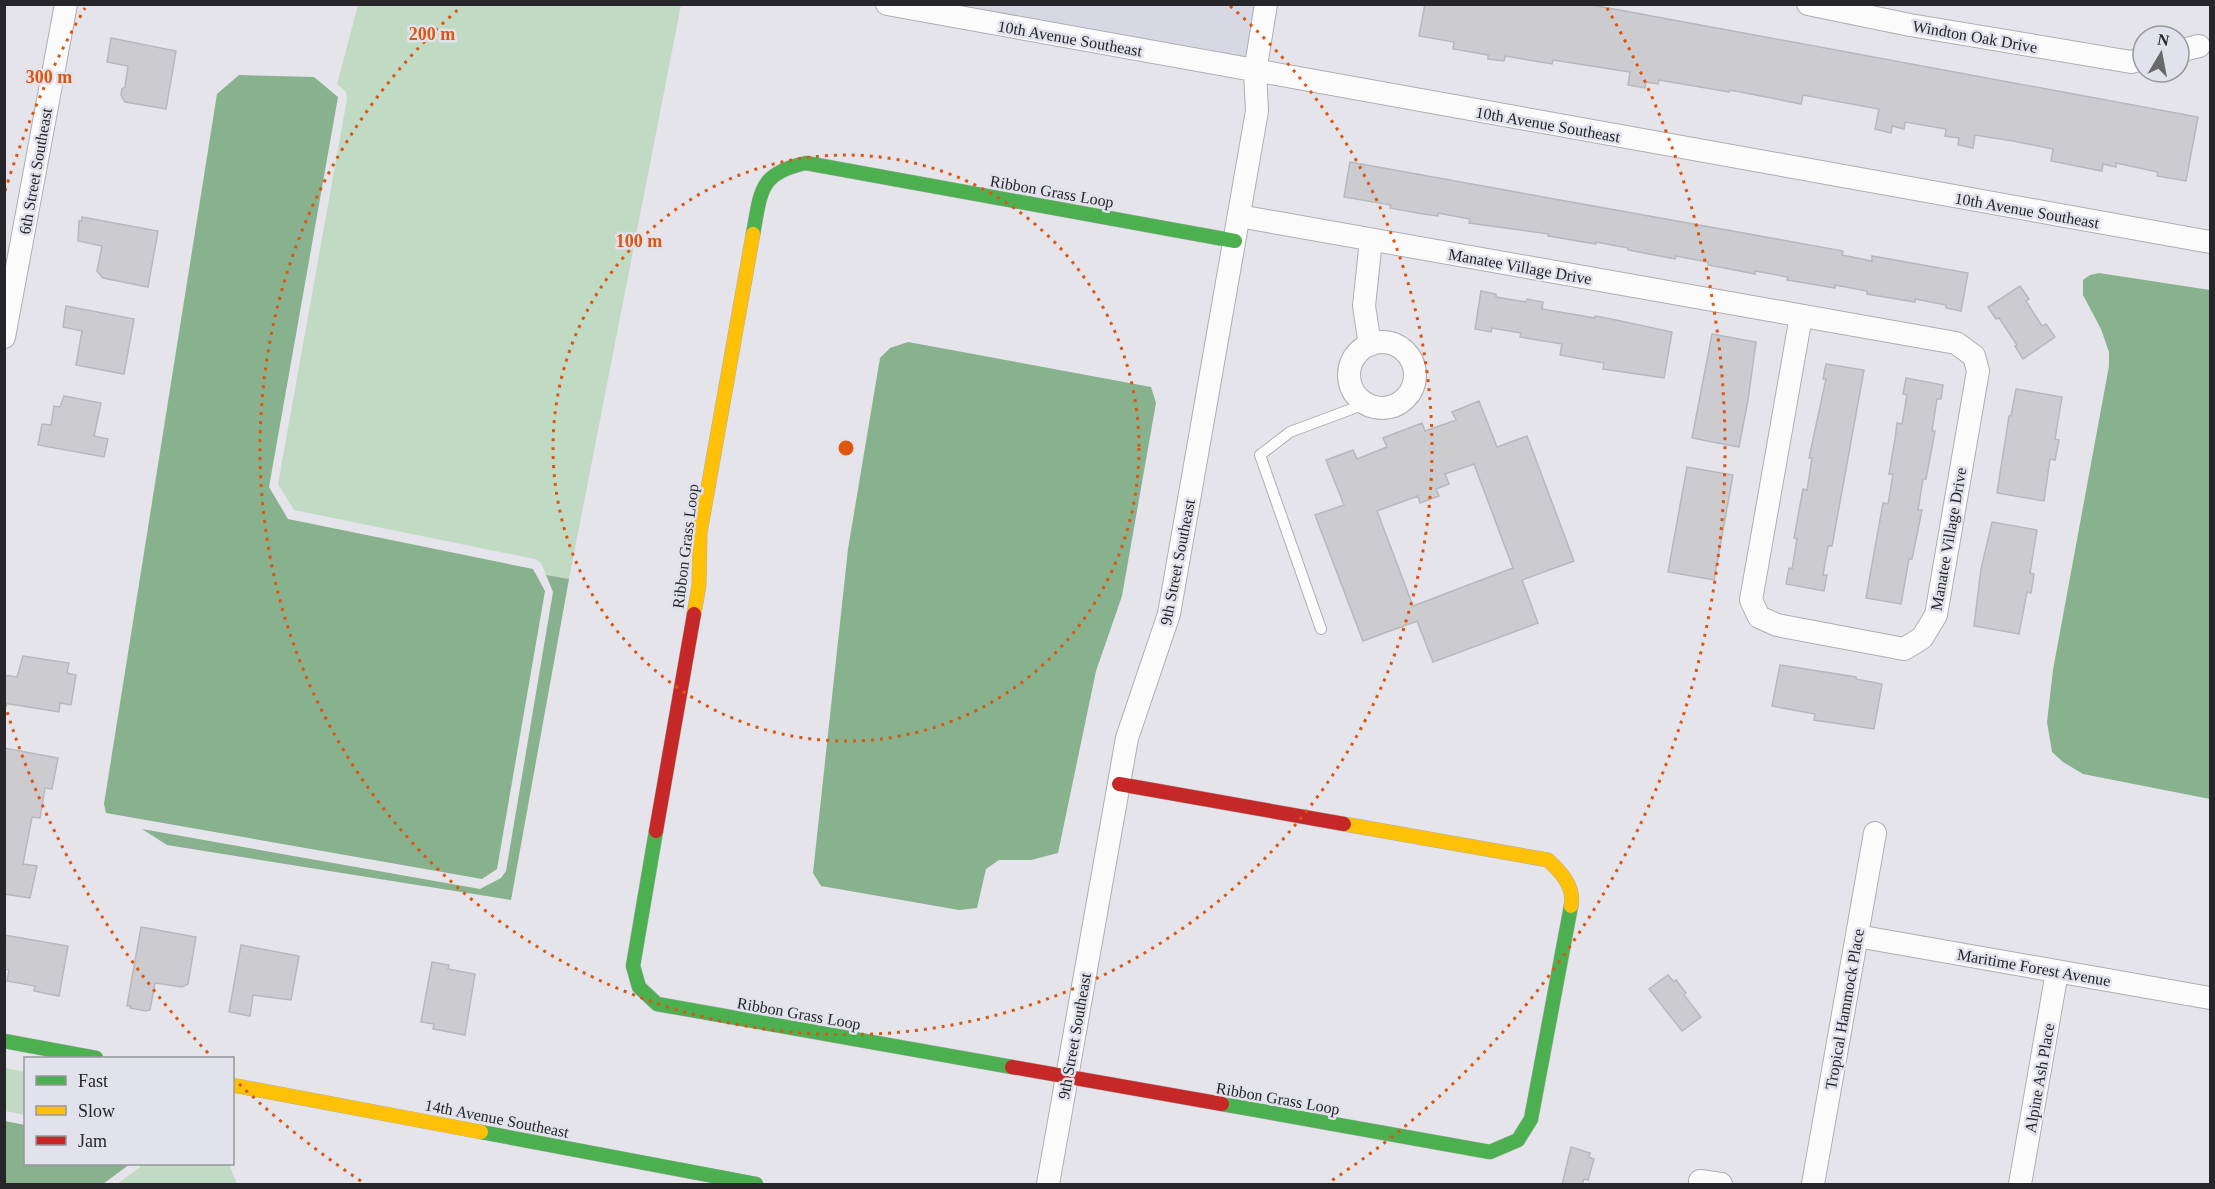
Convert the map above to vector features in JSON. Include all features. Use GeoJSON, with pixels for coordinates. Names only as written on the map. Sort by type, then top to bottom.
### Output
{"type":"FeatureCollection","features":[{"type":"Feature","properties":{"kind":"street","name":"6th Street Southeast"},"geometry":{"type":"LineString","coordinates":[[4,337],[8,296],[66,4]]}},
{"type":"Feature","properties":{"kind":"street","name":"10th Avenue Southeast"},"geometry":{"type":"LineString","coordinates":[[887,4],[918,7],[1255,72],[2211,242]]}},
{"type":"Feature","properties":{"kind":"street","name":"9th Street Southeast"},"geometry":{"type":"LineString","coordinates":[[1048,1185],[1126,738],[1169,614],[1257,111],[1255,72],[1266,4]]}},
{"type":"Feature","properties":{"kind":"street","name":"Windton Oak Drive"},"geometry":{"type":"LineString","coordinates":[[1808,4],[1912,15],[2131,62]]}},
{"type":"Feature","properties":{"kind":"street","name":"Ribbon Grass Loop"},"geometry":{"type":"LineString","coordinates":[[1119,784],[1548,860],[1565,876],[1572,900],[1531,1119],[1518,1140],[1490,1152],[657,1004],[639,987],[633,966],[699,585],[700,533],[758,206],[765,182],[782,168],[806,163],[1235,241]]}},
{"type":"Feature","properties":{"kind":"street","name":"Manatee Village Drive"},"geometry":{"type":"LineString","coordinates":[[1239,216],[1956,343],[1974,356],[1978,371],[1936,615],[1922,638],[1904,649],[1777,625],[1759,616],[1751,600],[1801,316]]}},
{"type":"Feature","properties":{"kind":"street"},"geometry":{"type":"LineString","coordinates":[[1370,345],[1364,306],[1371,240]]}},
{"type":"Feature","properties":{"kind":"street"},"geometry":{"type":"LineString","coordinates":[[1381,342],[1392,344],[1409,357],[1414,367],[1415,378],[1412,389],[1397,405],[1376,408],[1365,404],[1357,397],[1349,378],[1354,358],[1370,345],[1381,342]]}},
{"type":"Feature","properties":{"kind":"street","name":"Tropical Hammock Place"},"geometry":{"type":"LineString","coordinates":[[1813,1185],[1875,832]]}},
{"type":"Feature","properties":{"kind":"street","name":"Maritime Forest Avenue"},"geometry":{"type":"LineString","coordinates":[[1857,936],[2211,998]]}},
{"type":"Feature","properties":{"kind":"street","name":"Alpine Ash Place"},"geometry":{"type":"LineString","coordinates":[[2020,1185],[2057,972]]}},
{"type":"Feature","properties":{"kind":"street"},"geometry":{"type":"LineString","coordinates":[[4,1041],[86,1057]]}},
{"type":"Feature","properties":{"kind":"street","name":"14th Avenue Southeast"},"geometry":{"type":"LineString","coordinates":[[234,1085],[756,1185]]}},
{"type":"Feature","properties":{"kind":"lane"},"geometry":{"type":"LineString","coordinates":[[1321,629],[1260,455],[1290,432],[1365,404]]}},
{"type":"Feature","properties":{"kind":"shaded area"},"geometry":{"type":"Polygon","coordinates":[[[957,4],[1256,5],[1247,59],[957,4]]]}},
{"type":"Feature","properties":{"kind":"shaded area"},"geometry":{"type":"Polygon","coordinates":[[[358,5],[681,5],[569,579],[546,575],[541,563],[535,559],[294,510],[278,484],[347,99],[346,92],[337,84],[358,5]]]}},
{"type":"Feature","properties":{"kind":"shaded area"},"geometry":{"type":"Polygon","coordinates":[[[239,75],[314,77],[338,97],[269,487],[288,519],[533,569],[545,591],[497,869],[482,879],[106,813],[104,804],[217,94],[239,75]]]}},
{"type":"Feature","properties":{"kind":"shaded area"},"geometry":{"type":"Polygon","coordinates":[[[2099,273],[2210,290],[2210,799],[2083,774],[2052,752],[2047,722],[2053,670],[2109,366],[2109,352],[2101,329],[2083,295],[2083,280],[2099,273]]]}},
{"type":"Feature","properties":{"kind":"shaded area"},"geometry":{"type":"Polygon","coordinates":[[[908,342],[1151,387],[1156,403],[1122,596],[1096,671],[1058,853],[1031,860],[999,860],[986,869],[977,908],[959,910],[821,886],[813,873],[848,549],[880,358],[890,348],[908,342]]]}},
{"type":"Feature","properties":{"kind":"shaded area"},"geometry":{"type":"Polygon","coordinates":[[[546,575],[569,579],[511,900],[167,845],[142,829],[480,889],[501,878],[506,871],[553,592],[546,575]]]}},
{"type":"Feature","properties":{"kind":"shaded area"},"geometry":{"type":"Polygon","coordinates":[[[5,1068],[24,1072],[24,1115],[5,1111],[5,1068]]]}},
{"type":"Feature","properties":{"kind":"shaded area"},"geometry":{"type":"Polygon","coordinates":[[[5,1121],[24,1125],[24,1165],[129,1165],[103,1184],[5,1184],[5,1121]]]}},
{"type":"Feature","properties":{"kind":"shaded area"},"geometry":{"type":"Polygon","coordinates":[[[140,1165],[229,1165],[237,1184],[117,1184],[140,1165]]]}},
{"type":"Feature","properties":{"kind":"building"},"geometry":{"type":"Polygon","coordinates":[[[1425,4],[1587,4],[2198,117],[2186,181],[2157,176],[2158,172],[2116,163],[2116,167],[2103,164],[2102,171],[2051,161],[2053,149],[1975,135],[1973,148],[1958,145],[1959,138],[1945,136],[1946,129],[1905,122],[1904,129],[1892,126],[1891,133],[1875,129],[1879,109],[1803,95],[1801,104],[1730,90],[1729,92],[1659,80],[1658,84],[1646,82],[1645,88],[1628,85],[1630,72],[1553,60],[1552,64],[1505,56],[1504,61],[1488,59],[1488,55],[1453,49],[1454,42],[1419,36],[1425,4]]]}},
{"type":"Feature","properties":{"kind":"building"},"geometry":{"type":"Polygon","coordinates":[[[111,38],[176,51],[166,109],[125,102],[121,95],[125,87],[128,66],[107,62],[111,38]]]}},
{"type":"Feature","properties":{"kind":"building"},"geometry":{"type":"Polygon","coordinates":[[[1350,162],[1843,251],[1842,255],[1872,261],[1872,256],[1968,273],[1961,311],[1946,308],[1946,305],[1915,299],[1915,302],[1867,294],[1867,291],[1835,285],[1835,288],[1787,280],[1788,277],[1755,271],[1755,274],[1676,256],[1675,259],[1596,242],[1596,244],[1548,236],[1549,234],[1469,223],[1470,219],[1438,213],[1438,216],[1423,214],[1390,208],[1391,205],[1344,197],[1350,162]]]}},
{"type":"Feature","properties":{"kind":"building"},"geometry":{"type":"Polygon","coordinates":[[[82,217],[158,231],[148,287],[103,278],[97,271],[102,246],[78,241],[79,221],[82,221],[82,217]]]}},
{"type":"Feature","properties":{"kind":"building"},"geometry":{"type":"Polygon","coordinates":[[[2020,286],[2029,299],[2026,301],[2042,326],[2046,324],[2055,337],[2023,359],[2015,346],[2017,345],[1999,318],[1996,319],[1988,307],[2020,286]]]}},
{"type":"Feature","properties":{"kind":"building"},"geometry":{"type":"Polygon","coordinates":[[[1481,291],[1496,294],[1496,297],[1543,302],[1542,309],[1595,318],[1595,316],[1672,332],[1664,378],[1603,369],[1604,363],[1560,355],[1562,344],[1520,337],[1521,333],[1492,328],[1491,332],[1475,329],[1481,291]]]}},
{"type":"Feature","properties":{"kind":"building"},"geometry":{"type":"Polygon","coordinates":[[[66,306],[134,319],[124,374],[76,365],[82,331],[63,327],[66,306]]]}},
{"type":"Feature","properties":{"kind":"building"},"geometry":{"type":"Polygon","coordinates":[[[1712,334],[1756,342],[1739,447],[1692,438],[1712,334]]]}},
{"type":"Feature","properties":{"kind":"building"},"geometry":{"type":"Polygon","coordinates":[[[1826,364],[1864,370],[1832,546],[1828,546],[1823,575],[1827,575],[1824,591],[1786,584],[1789,568],[1792,569],[1797,539],[1794,538],[1803,489],[1807,490],[1812,458],[1809,458],[1826,379],[1823,379],[1826,364]]]}},
{"type":"Feature","properties":{"kind":"building"},"geometry":{"type":"Polygon","coordinates":[[[1906,378],[1943,385],[1941,399],[1937,399],[1932,431],[1935,431],[1918,510],[1922,510],[1912,559],[1909,559],[1901,604],[1866,598],[1883,503],[1888,504],[1893,474],[1889,474],[1897,423],[1902,424],[1907,395],[1903,394],[1906,378]]]}},
{"type":"Feature","properties":{"kind":"building"},"geometry":{"type":"Polygon","coordinates":[[[2016,389],[2062,397],[2055,439],[2059,440],[2055,460],[2050,459],[2044,501],[1997,493],[2009,416],[2011,416],[2016,389]]]}},
{"type":"Feature","properties":{"kind":"building"},"geometry":{"type":"Polygon","coordinates":[[[64,396],[101,403],[94,436],[108,439],[104,457],[38,445],[42,424],[51,425],[54,406],[60,407],[64,396]]]}},
{"type":"Feature","properties":{"kind":"building"},"geometry":{"type":"Polygon","coordinates":[[[1479,401],[1497,447],[1527,436],[1574,561],[1522,580],[1538,623],[1433,662],[1417,621],[1363,641],[1315,515],[1344,505],[1326,460],[1353,450],[1357,459],[1387,447],[1383,438],[1422,423],[1425,431],[1456,420],[1452,412],[1479,401]],[[1474,464],[1445,474],[1449,484],[1436,489],[1439,496],[1420,503],[1418,496],[1377,511],[1413,606],[1513,568],[1474,464]]]}},
{"type":"Feature","properties":{"kind":"building"},"geometry":{"type":"Polygon","coordinates":[[[1687,467],[1733,475],[1714,580],[1668,572],[1687,467]]]}},
{"type":"Feature","properties":{"kind":"building"},"geometry":{"type":"Polygon","coordinates":[[[1992,522],[2037,530],[2030,573],[2034,574],[2031,593],[2027,592],[2019,634],[1974,626],[1981,569],[1992,522]]]}},
{"type":"Feature","properties":{"kind":"building"},"geometry":{"type":"Polygon","coordinates":[[[23,656],[69,663],[67,673],[76,675],[71,705],[60,703],[59,712],[4,703],[4,675],[17,677],[23,656]]]}},
{"type":"Feature","properties":{"kind":"building"},"geometry":{"type":"Polygon","coordinates":[[[1780,665],[1856,677],[1856,679],[1882,684],[1874,729],[1814,720],[1815,714],[1772,706],[1780,665]]]}},
{"type":"Feature","properties":{"kind":"building"},"geometry":{"type":"Polygon","coordinates":[[[4,748],[58,758],[52,789],[45,788],[40,818],[32,817],[23,864],[37,866],[30,898],[4,894],[4,748]]]}},
{"type":"Feature","properties":{"kind":"building"},"geometry":{"type":"Polygon","coordinates":[[[141,927],[196,937],[188,984],[182,987],[155,983],[150,1010],[146,1011],[127,1006],[141,927]]]}},
{"type":"Feature","properties":{"kind":"building"},"geometry":{"type":"Polygon","coordinates":[[[4,935],[68,946],[59,996],[34,991],[35,986],[7,981],[9,970],[4,969],[4,935]]]}},
{"type":"Feature","properties":{"kind":"building"},"geometry":{"type":"Polygon","coordinates":[[[241,945],[299,956],[291,1000],[253,995],[250,1016],[229,1012],[241,945]]]}},
{"type":"Feature","properties":{"kind":"building"},"geometry":{"type":"Polygon","coordinates":[[[432,962],[449,965],[448,969],[475,974],[465,1035],[433,1029],[434,1024],[421,1022],[432,962]]]}},
{"type":"Feature","properties":{"kind":"building"},"geometry":{"type":"Polygon","coordinates":[[[1668,975],[1674,982],[1676,980],[1701,1017],[1682,1031],[1649,989],[1668,975]]]}},
{"type":"Feature","properties":{"kind":"building"},"geometry":{"type":"Polygon","coordinates":[[[1571,1147],[1590,1153],[1589,1157],[1594,1159],[1588,1180],[1584,1179],[1582,1185],[1562,1185],[1571,1147]]]}},
{"type":"Feature","properties":{"kind":"traffic: fast"},"geometry":{"type":"LineString","coordinates":[[753,234],[758,206],[765,186],[779,172],[806,163],[1235,241]]}},
{"type":"Feature","properties":{"kind":"traffic: fast"},"geometry":{"type":"LineString","coordinates":[[656,831],[633,966],[639,987],[657,1004],[1012,1067]]}},
{"type":"Feature","properties":{"kind":"traffic: fast"},"geometry":{"type":"LineString","coordinates":[[1222,1104],[1490,1152],[1518,1140],[1531,1119],[1571,906]]}},
{"type":"Feature","properties":{"kind":"traffic: fast"},"geometry":{"type":"LineString","coordinates":[[4,1041],[91,1057]]}},
{"type":"Feature","properties":{"kind":"traffic: fast"},"geometry":{"type":"LineString","coordinates":[[481,1132],[756,1184]]}},
{"type":"Feature","properties":{"kind":"traffic: slow"},"geometry":{"type":"LineString","coordinates":[[694,614],[699,585],[700,533],[753,234]]}},
{"type":"Feature","properties":{"kind":"traffic: slow"},"geometry":{"type":"LineString","coordinates":[[1344,824],[1548,860],[1569,886],[1571,906]]}},
{"type":"Feature","properties":{"kind":"traffic: slow"},"geometry":{"type":"LineString","coordinates":[[234,1085],[481,1132]]}},
{"type":"Feature","properties":{"kind":"traffic: jam"},"geometry":{"type":"LineString","coordinates":[[656,831],[694,614]]}},
{"type":"Feature","properties":{"kind":"traffic: jam"},"geometry":{"type":"LineString","coordinates":[[1119,784],[1344,824]]}},
{"type":"Feature","properties":{"kind":"traffic: jam"},"geometry":{"type":"LineString","coordinates":[[1012,1067],[1222,1104]]}}]}
